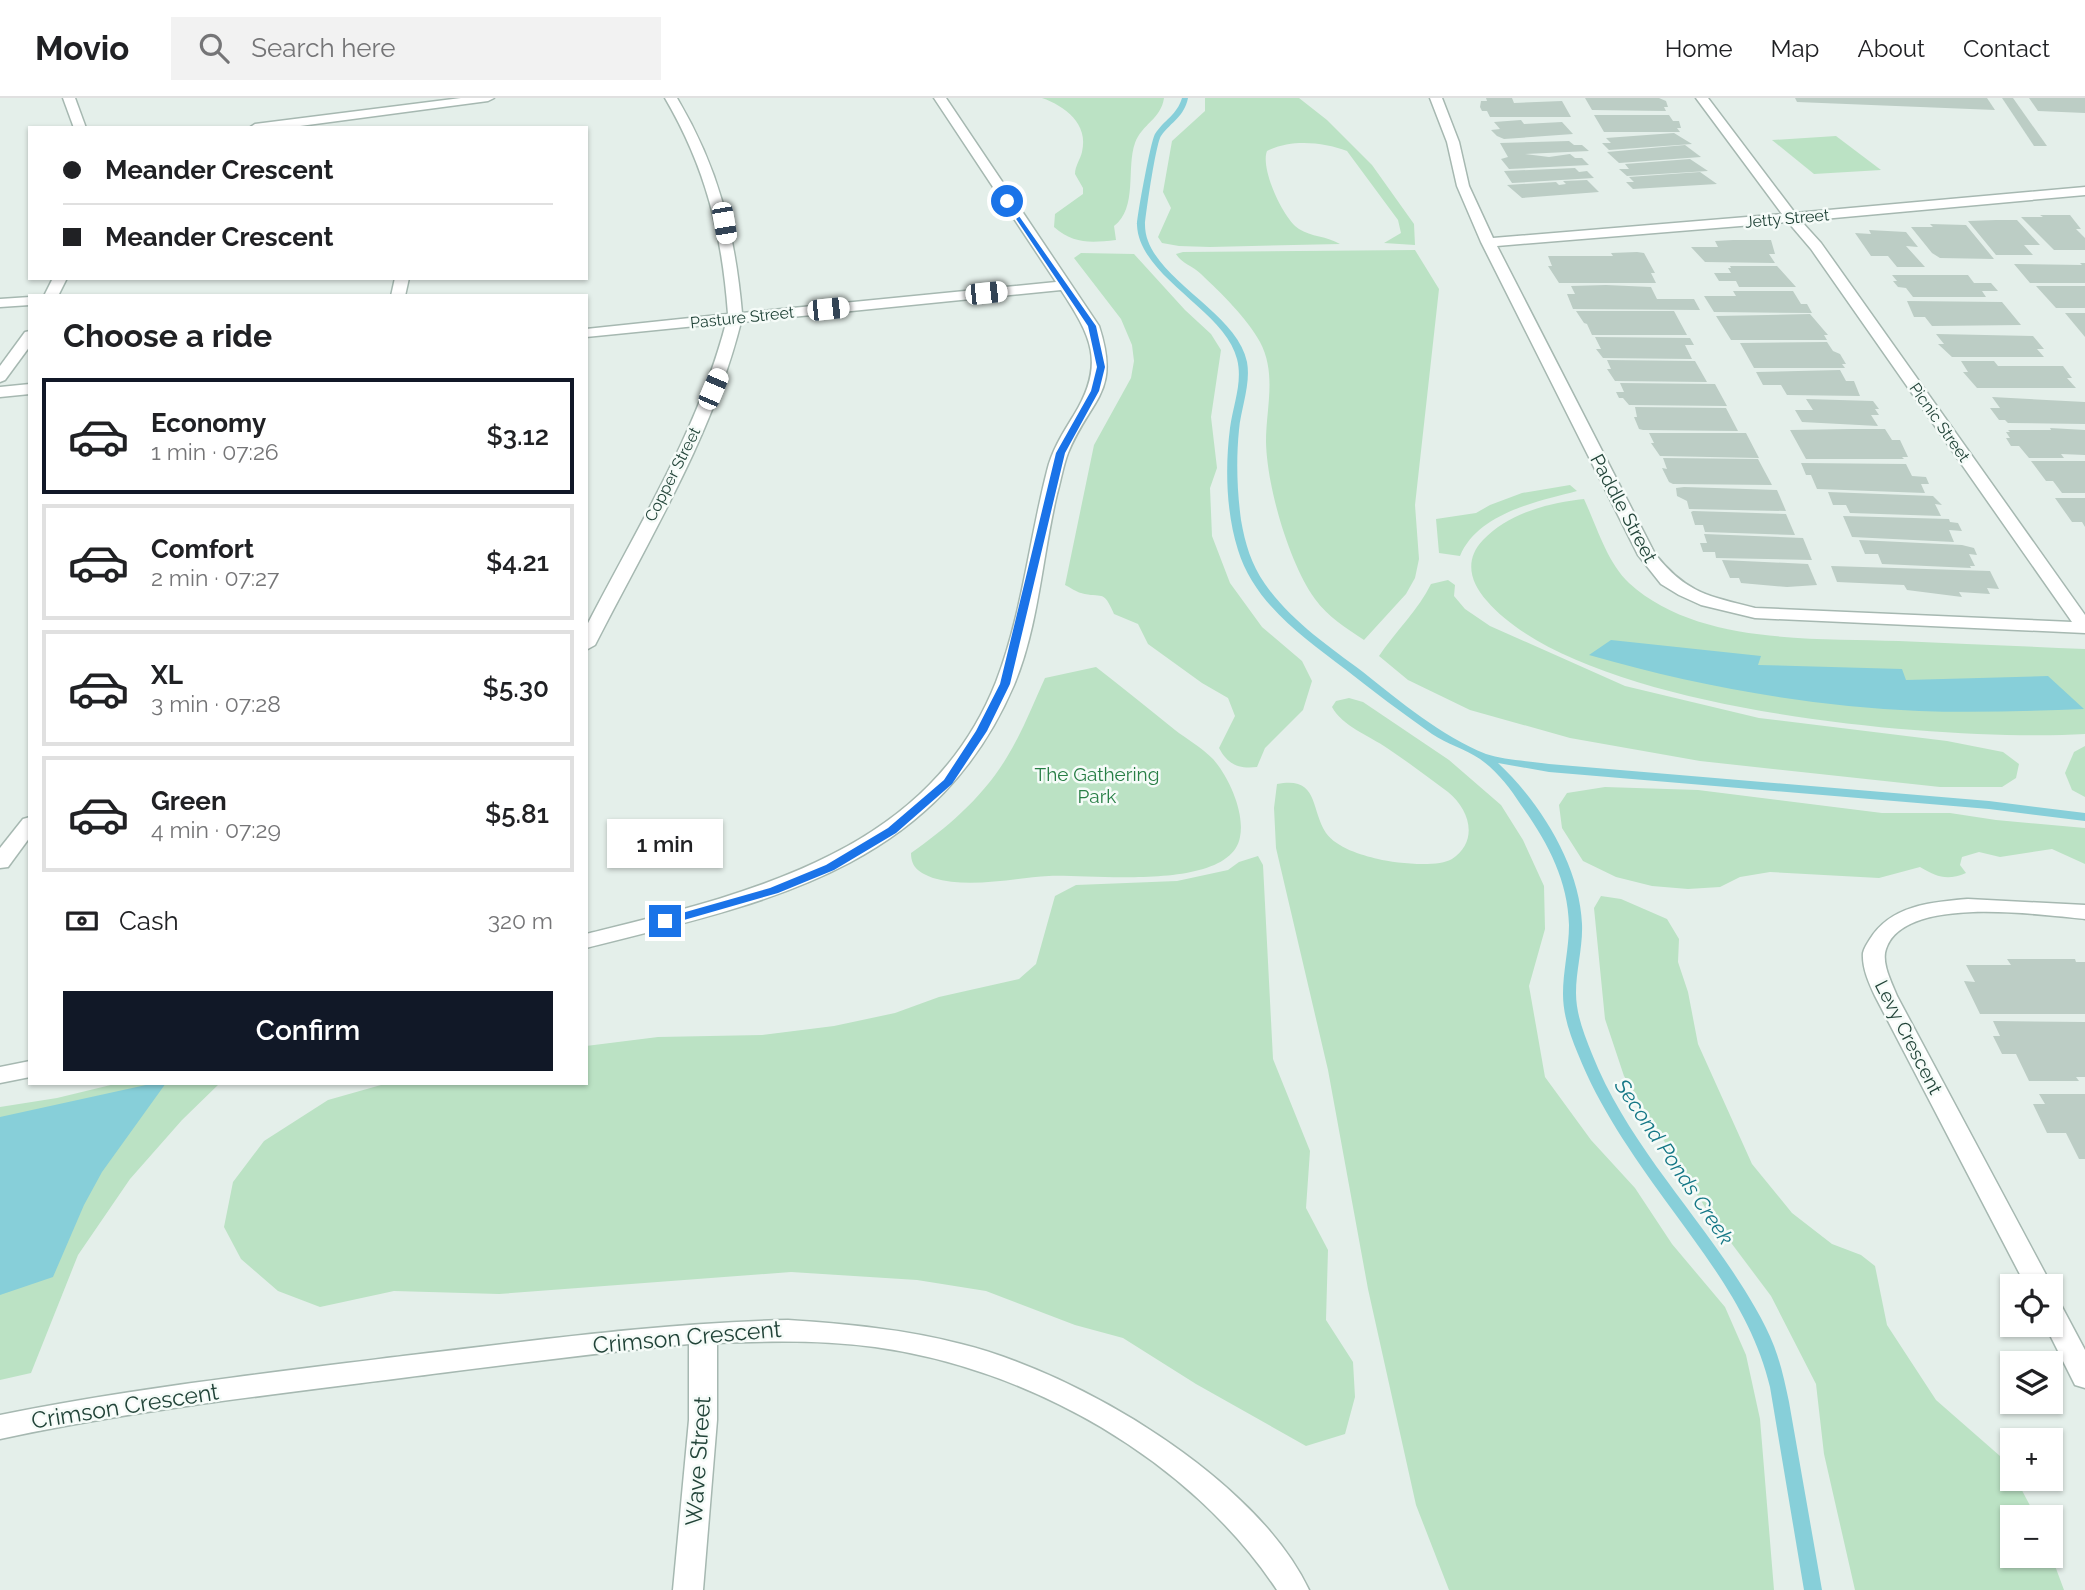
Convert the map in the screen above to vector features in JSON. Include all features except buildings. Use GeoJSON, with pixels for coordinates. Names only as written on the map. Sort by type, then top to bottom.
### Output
{"type":"FeatureCollection","features":[{"type":"Feature","properties":{"kind":"street"},"geometry":{"type":"LineString","coordinates":[[69,98],[79,126]]}},
{"type":"Feature","properties":{"kind":"street"},"geometry":{"type":"LineString","coordinates":[[379,98],[392,126]]}},
{"type":"Feature","properties":{"kind":"street"},"geometry":{"type":"LineString","coordinates":[[271,126],[488,98]]}},
{"type":"Feature","properties":{"kind":"street","name":"Copper Street"},"geometry":{"type":"LineString","coordinates":[[588,641],[695,431],[722,368],[735,318],[731,263],[714,188],[694,137],[671,98]]}},
{"type":"Feature","properties":{"kind":"street"},"geometry":{"type":"LineString","coordinates":[[588,940],[774,891],[830,867],[892,830],[948,782],[982,731],[1005,684],[1060,453],[1095,391],[1101,367],[1092,326],[940,98]]}},
{"type":"Feature","properties":{"kind":"street","name":"Paddle Street"},"geometry":{"type":"LineString","coordinates":[[1436,98],[1453,142],[1463,186],[1488,242],[1647,555],[1654,567],[1676,586],[1707,601],[1731,608],[1783,617],[2085,628]]}},
{"type":"Feature","properties":{"kind":"street","name":"Picnic Street"},"geometry":{"type":"LineString","coordinates":[[1702,98],[1771,194],[1816,246],[2085,628]]}},
{"type":"Feature","properties":{"kind":"street","name":"Jetty Street"},"geometry":{"type":"LineString","coordinates":[[1488,242],[1529,242],[2083,192]]}},
{"type":"Feature","properties":{"kind":"street","name":"Pasture Street"},"geometry":{"type":"LineString","coordinates":[[588,333],[1065,285]]}},
{"type":"Feature","properties":{"kind":"street"},"geometry":{"type":"LineString","coordinates":[[0,303],[28,301]]}},
{"type":"Feature","properties":{"kind":"street"},"geometry":{"type":"LineString","coordinates":[[0,377],[28,338]]}},
{"type":"Feature","properties":{"kind":"street"},"geometry":{"type":"LineString","coordinates":[[0,392],[28,389]]}},
{"type":"Feature","properties":{"kind":"street"},"geometry":{"type":"LineString","coordinates":[[0,862],[28,826]]}},
{"type":"Feature","properties":{"kind":"street","name":"Levy Crescent"},"geometry":{"type":"LineString","coordinates":[[2033,1274],[1886,996],[1877,973],[1875,950],[1884,934],[1898,922],[1936,907],[1987,906],[2085,912]]}},
{"type":"Feature","properties":{"kind":"street"},"geometry":{"type":"LineString","coordinates":[[0,1075],[28,1069]]}},
{"type":"Feature","properties":{"kind":"street","name":"Crimson Crescent"},"geometry":{"type":"LineString","coordinates":[[0,1427],[156,1398],[703,1332],[804,1329],[859,1333],[913,1341],[967,1354],[1022,1373],[1120,1424],[1207,1487],[1246,1527],[1294,1590]]}},
{"type":"Feature","properties":{"kind":"street","name":"Wave Street"},"geometry":{"type":"LineString","coordinates":[[688,1590],[703,1420],[703,1332]]}},
{"type":"Feature","properties":{"kind":"street"},"geometry":{"type":"LineString","coordinates":[[2063,1334],[2085,1377]]}},
{"type":"Feature","properties":{"kind":"green space"},"geometry":{"type":"Polygon","coordinates":[[[1042,98],[1164,98],[1159,111],[1135,143],[1129,198],[1126,209],[1114,226],[1116,240],[1083,241],[1068,237],[1054,227],[1055,214],[1083,194],[1083,188],[1075,174],[1083,142],[1078,125],[1067,111],[1042,98]]]}},
{"type":"Feature","properties":{"kind":"green space"},"geometry":{"type":"Polygon","coordinates":[[[1205,98],[1299,98],[1327,120],[1372,165],[1414,224],[1415,245],[1384,243],[1401,233],[1398,220],[1347,151],[1307,143],[1276,147],[1267,151],[1270,181],[1286,215],[1299,229],[1340,244],[1210,247],[1162,243],[1158,237],[1171,208],[1163,192],[1172,141],[1205,111],[1205,98]]]}},
{"type":"Feature","properties":{"kind":"green space"},"geometry":{"type":"Polygon","coordinates":[[[1836,136],[1881,170],[1814,174],[1772,140],[1836,136]]]}},
{"type":"Feature","properties":{"kind":"green space"},"geometry":{"type":"Polygon","coordinates":[[[1415,250],[1439,289],[1415,505],[1419,559],[1415,578],[1406,594],[1364,640],[1338,622],[1315,599],[1305,584],[1288,545],[1275,502],[1267,460],[1269,379],[1268,366],[1260,342],[1225,298],[1176,254],[1415,250]]]}},
{"type":"Feature","properties":{"kind":"green space"},"geometry":{"type":"Polygon","coordinates":[[[1081,253],[1134,254],[1211,334],[1221,350],[1211,417],[1217,468],[1210,488],[1212,536],[1230,583],[1262,627],[1302,661],[1312,681],[1303,710],[1265,748],[1257,767],[1235,765],[1219,748],[1235,716],[1228,698],[1202,683],[1148,644],[1138,624],[1114,614],[1104,598],[1079,592],[1065,585],[1094,445],[1131,378],[1134,361],[1132,345],[1121,319],[1074,258],[1081,253]]]}},
{"type":"Feature","properties":{"kind":"green space"},"geometry":{"type":"Polygon","coordinates":[[[1570,485],[1577,491],[1527,505],[1494,519],[1480,529],[1460,556],[1439,553],[1436,519],[1476,513],[1522,493],[1570,485]]]}},
{"type":"Feature","properties":{"kind":"green space"},"geometry":{"type":"Polygon","coordinates":[[[1584,499],[1621,575],[1657,603],[1688,618],[1722,628],[1794,638],[2085,649],[2085,734],[1945,732],[1859,725],[1769,712],[1681,694],[1601,670],[1534,639],[1481,594],[1473,579],[1473,555],[1493,531],[1517,516],[1557,503],[1584,499]]]}},
{"type":"Feature","properties":{"kind":"green space"},"geometry":{"type":"Polygon","coordinates":[[[1448,580],[1455,585],[1454,596],[1465,609],[1490,626],[1625,686],[1759,718],[1947,741],[2003,752],[2019,764],[2016,778],[2002,787],[1940,787],[1700,761],[1570,738],[1470,710],[1408,680],[1379,656],[1431,584],[1448,580]]]}},
{"type":"Feature","properties":{"kind":"green space","name":"The Gathering Park"},"geometry":{"type":"Polygon","coordinates":[[[1096,667],[1204,751],[1219,767],[1230,785],[1240,817],[1240,837],[1231,854],[1212,866],[1186,873],[1156,876],[1049,876],[962,883],[933,878],[917,869],[911,853],[951,822],[976,798],[998,771],[1012,748],[1045,678],[1096,667]]]}},
{"type":"Feature","properties":{"kind":"green space"},"geometry":{"type":"Polygon","coordinates":[[[1349,698],[1363,702],[1449,760],[1501,805],[1523,840],[1544,886],[1545,929],[1529,986],[1545,1077],[1591,1140],[1635,1188],[1672,1244],[1725,1307],[1746,1355],[1760,1419],[1774,1590],[1449,1590],[1416,1505],[1368,1289],[1328,1070],[1276,848],[1274,808],[1277,784],[1291,783],[1307,789],[1326,833],[1336,843],[1378,859],[1416,864],[1445,862],[1460,852],[1466,843],[1468,825],[1462,808],[1448,792],[1395,753],[1342,720],[1332,707],[1336,701],[1349,698]]]}},
{"type":"Feature","properties":{"kind":"green space"},"geometry":{"type":"Polygon","coordinates":[[[2085,746],[2085,797],[2072,790],[2065,773],[2074,752],[2085,746]]]}},
{"type":"Feature","properties":{"kind":"green space"},"geometry":{"type":"Polygon","coordinates":[[[1605,787],[1698,790],[1882,813],[1950,813],[2085,828],[2085,864],[2052,849],[2000,857],[1979,852],[1962,857],[1960,865],[1966,873],[1953,877],[1937,875],[1920,867],[1879,878],[1770,872],[1740,877],[1720,887],[1688,889],[1652,886],[1616,877],[1583,861],[1562,828],[1559,805],[1567,793],[1605,787]]]}},
{"type":"Feature","properties":{"kind":"green space"},"geometry":{"type":"Polygon","coordinates":[[[1258,856],[1263,865],[1273,1059],[1310,1151],[1306,1208],[1328,1250],[1326,1320],[1353,1362],[1355,1397],[1345,1434],[1306,1446],[1196,1384],[1123,1338],[1075,1325],[986,1291],[917,1280],[791,1272],[499,1294],[394,1291],[320,1307],[278,1291],[241,1259],[224,1227],[233,1182],[264,1141],[328,1100],[381,1085],[588,1085],[588,1046],[658,1037],[762,1035],[834,1026],[895,1013],[939,997],[1019,979],[1036,964],[1055,896],[1076,885],[1177,881],[1228,870],[1239,862],[1258,856]]]}},
{"type":"Feature","properties":{"kind":"green space"},"geometry":{"type":"Polygon","coordinates":[[[1601,896],[1621,899],[1667,919],[1679,939],[1678,962],[1688,992],[1698,1044],[1752,1164],[1792,1213],[1832,1244],[1861,1255],[1875,1266],[1887,1325],[1936,1400],[2000,1456],[2000,1491],[2022,1491],[2030,1505],[2000,1505],[2000,1568],[2056,1568],[2064,1590],[1855,1590],[1824,1454],[1816,1384],[1771,1296],[1708,1212],[1624,1076],[1605,1019],[1594,908],[1601,896]]]}},
{"type":"Feature","properties":{"kind":"green space"},"geometry":{"type":"Polygon","coordinates":[[[111,1085],[218,1085],[182,1120],[130,1179],[78,1255],[31,1373],[0,1380],[0,1107],[57,1098],[111,1085]]]}},
{"type":"Feature","properties":{"kind":"water"},"geometry":{"type":"Polygon","coordinates":[[[1611,640],[1761,656],[1758,665],[1902,669],[1906,680],[2048,676],[2084,709],[1919,711],[1836,705],[1752,693],[1589,655],[1611,640]]]}},
{"type":"Feature","properties":{"kind":"water"},"geometry":{"type":"Polygon","coordinates":[[[146,1085],[165,1085],[102,1172],[84,1205],[53,1277],[0,1295],[0,1117],[146,1085]]]}},
{"type":"Feature","properties":{"kind":"waterway","name":"Second Ponds Creek"},"geometry":{"type":"LineString","coordinates":[[1185,98],[1182,110],[1156,137],[1141,226],[1146,244],[1156,261],[1229,335],[1242,360],[1243,380],[1233,446],[1233,481],[1239,536],[1249,566],[1269,597],[1307,634],[1423,722],[1448,739],[1480,755],[1500,771],[1516,788],[1549,837],[1562,864],[1574,909],[1571,1010],[1586,1057],[1623,1128],[1717,1261],[1765,1344],[1775,1372],[1781,1402],[1813,1590]]}},
{"type":"Feature","properties":{"kind":"waterway"},"geometry":{"type":"LineString","coordinates":[[1485,757],[1549,768],[1989,805],[2085,817]]}},
{"type":"Feature","properties":{"kind":"route"},"geometry":{"type":"LineString","coordinates":[[665,921],[774,891],[830,867],[892,830],[948,782],[982,731],[1005,684],[1060,453],[1095,391],[1101,367],[1092,326],[1007,201]]}}]}
